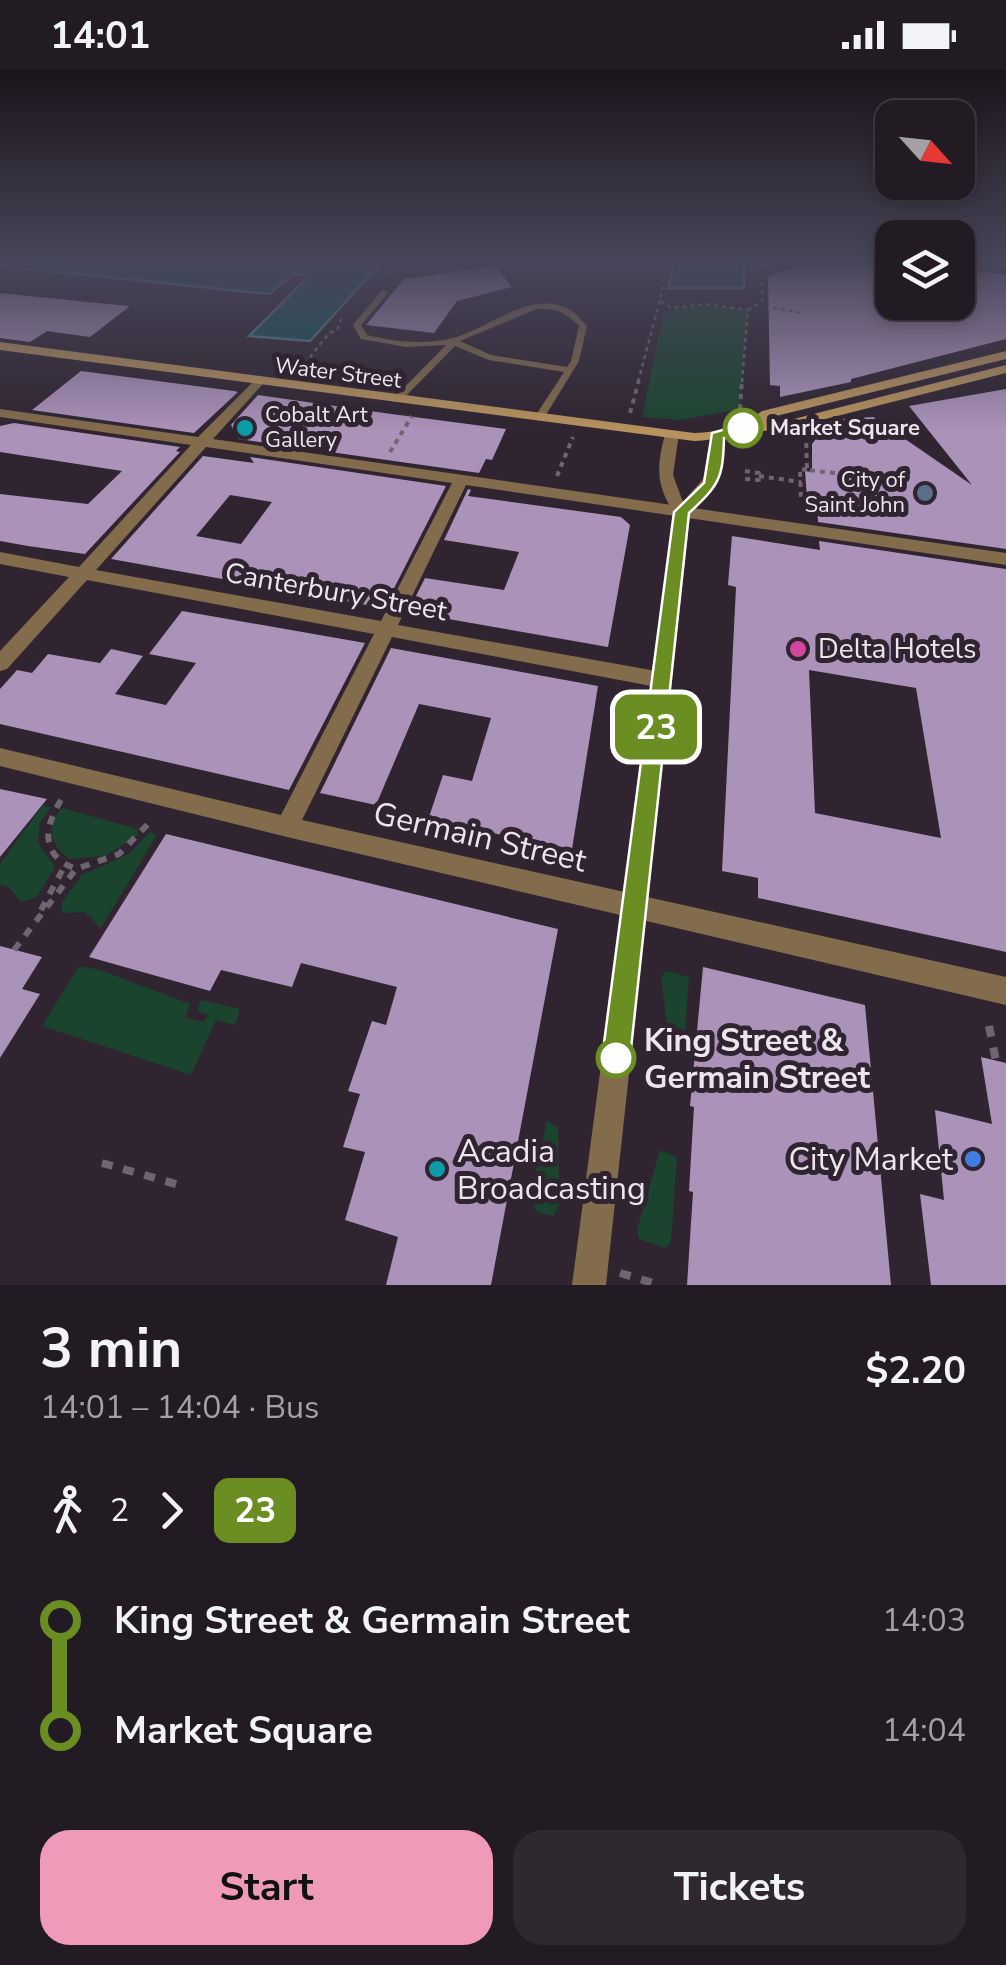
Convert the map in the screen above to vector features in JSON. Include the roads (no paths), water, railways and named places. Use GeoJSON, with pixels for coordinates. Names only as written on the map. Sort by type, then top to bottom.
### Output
{"type":"FeatureCollection","features":[{"type":"Feature","properties":{"kind":"main road","name":"Water Street"},"geometry":{"type":"LineString","coordinates":[[0,346],[672,434]]}},
{"type":"Feature","properties":{"kind":"main road"},"geometry":{"type":"LineString","coordinates":[[753,425],[766,414],[1006,354]]}},
{"type":"Feature","properties":{"kind":"main road"},"geometry":{"type":"LineString","coordinates":[[672,434],[717,436],[753,425],[778,427],[1006,368]]}},
{"type":"Feature","properties":{"kind":"street"},"geometry":{"type":"LineString","coordinates":[[0,664],[257,382]]}},
{"type":"Feature","properties":{"kind":"street"},"geometry":{"type":"LineString","coordinates":[[0,413],[1006,559]]}},
{"type":"Feature","properties":{"kind":"street"},"geometry":{"type":"LineString","coordinates":[[672,434],[664,470],[665,490],[682,512]]}},
{"type":"Feature","properties":{"kind":"street"},"geometry":{"type":"LineString","coordinates":[[589,1285],[682,512],[710,484],[716,470],[717,436]]}},
{"type":"Feature","properties":{"kind":"street"},"geometry":{"type":"LineString","coordinates":[[287,827],[461,480]]}},
{"type":"Feature","properties":{"kind":"street","name":"Canterbury Street"},"geometry":{"type":"LineString","coordinates":[[0,558],[662,680]]}},
{"type":"Feature","properties":{"kind":"street","name":"Germain Street"},"geometry":{"type":"LineString","coordinates":[[0,757],[287,827],[1006,991]]}},
{"type":"Feature","properties":{"kind":"lane"},"geometry":{"type":"LineString","coordinates":[[362,319],[357,325],[364,337],[422,344],[454,342],[506,319]]}},
{"type":"Feature","properties":{"kind":"lane"},"geometry":{"type":"LineString","coordinates":[[539,418],[570,370],[583,326],[578,319]]}},
{"type":"Feature","properties":{"kind":"lane"},"geometry":{"type":"LineString","coordinates":[[454,342],[489,357],[570,370]]}},
{"type":"Feature","properties":{"kind":"lane"},"geometry":{"type":"LineString","coordinates":[[396,400],[454,342]]}},
{"type":"Feature","properties":{"kind":"water"},"geometry":{"type":"Polygon","coordinates":[[[266,319],[330,319],[310,341],[249,336],[266,319]]]}},
{"type":"Feature","properties":{"kind":"place","name":"Cobalt Art Gallery"},"geometry":{"type":"Point","coordinates":[245,428]}},
{"type":"Feature","properties":{"kind":"place","name":"Market Square"},"geometry":{"type":"Point","coordinates":[743,428]}},
{"type":"Feature","properties":{"kind":"place","name":"City of Saint John"},"geometry":{"type":"Point","coordinates":[925,493]}},
{"type":"Feature","properties":{"kind":"place","name":"Delta Hotels"},"geometry":{"type":"Point","coordinates":[798,649]}},
{"type":"Feature","properties":{"kind":"place","name":"King Street & Germain Street"},"geometry":{"type":"Point","coordinates":[616,1058]}},
{"type":"Feature","properties":{"kind":"place","name":"City Market"},"geometry":{"type":"Point","coordinates":[973,1159]}},
{"type":"Feature","properties":{"kind":"place","name":"Acadia Broadcasting"},"geometry":{"type":"Point","coordinates":[437,1169]}}]}
